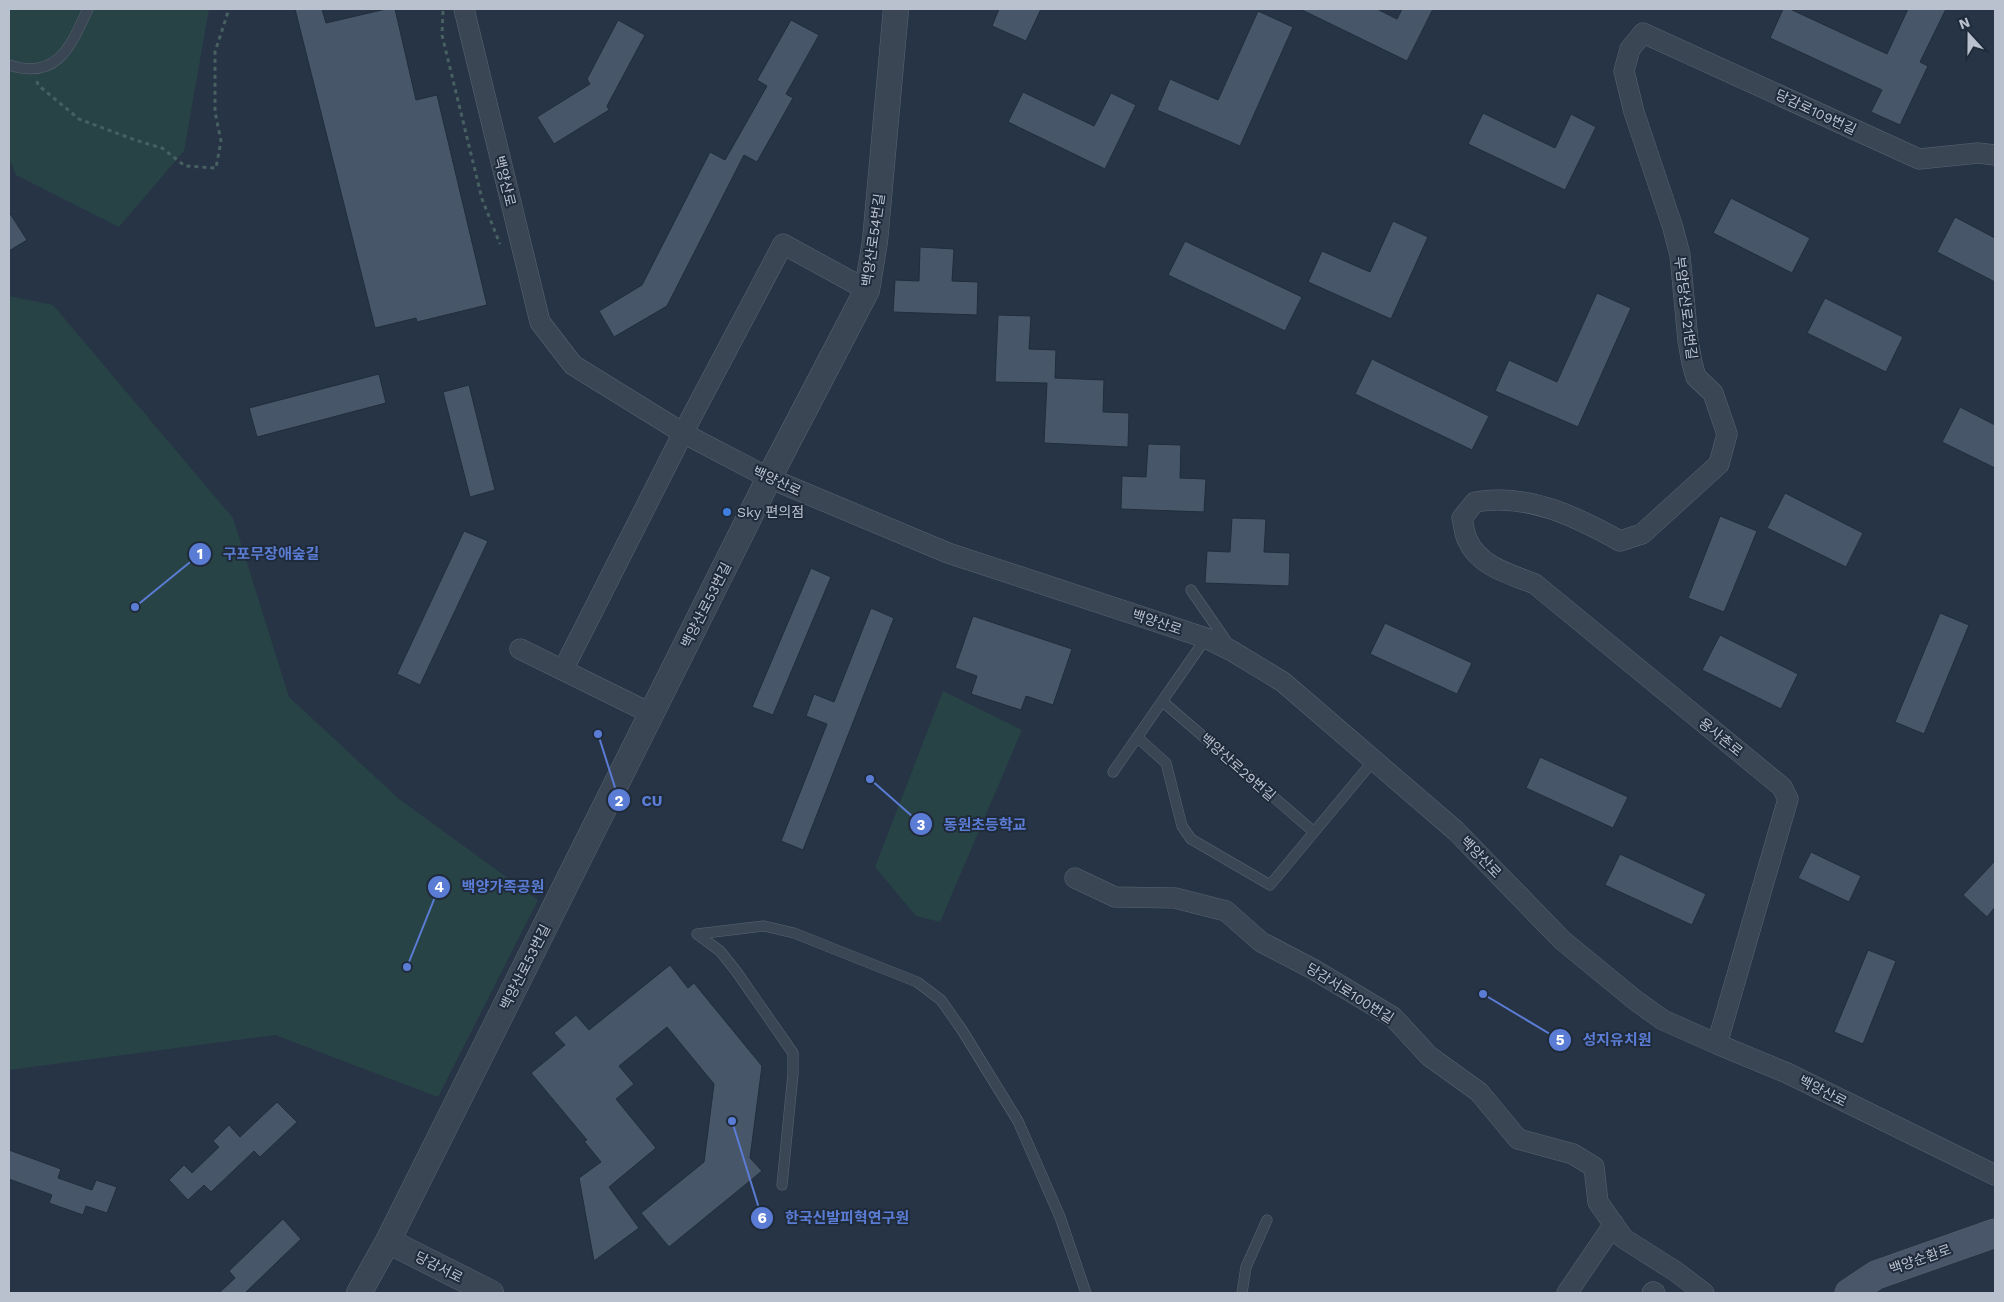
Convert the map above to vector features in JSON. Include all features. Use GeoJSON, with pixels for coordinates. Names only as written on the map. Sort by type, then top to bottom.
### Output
{"type":"FeatureCollection","features":[{"type":"Feature","properties":{"kind":"main road","name":"백양순환로"},"geometry":{"type":"LineString","coordinates":[[1849,1293],[1876,1275],[1995,1233]]}},
{"type":"Feature","properties":{"kind":"street","name":"백양산로"},"geometry":{"type":"LineString","coordinates":[[464,9],[540,322],[572,365],[683,433],[769,478],[948,553],[1206,638],[1232,651],[1283,682],[1456,831],[1562,940],[1593,967],[1663,1020],[1787,1073],[1995,1176]]}},
{"type":"Feature","properties":{"kind":"street","name":"백양산로54번길"},"geometry":{"type":"LineString","coordinates":[[769,478],[867,290],[875,241],[896,9]]}},
{"type":"Feature","properties":{"kind":"street","name":"당감로109번길"},"geometry":{"type":"LineString","coordinates":[[1643,33],[1919,159],[1978,153],[1995,155]]}},
{"type":"Feature","properties":{"kind":"street","name":"부암당산로21번길"},"geometry":{"type":"LineString","coordinates":[[1462,518],[1475,502],[1495,498],[1516,500],[1549,507],[1620,541],[1642,534],[1719,464],[1727,434],[1713,394],[1696,376],[1692,363],[1688,341],[1680,255],[1670,219],[1634,112],[1624,71],[1630,48],[1643,33]]}},
{"type":"Feature","properties":{"kind":"street"},"geometry":{"type":"LineString","coordinates":[[564,670],[683,433],[783,244],[867,290]]}},
{"type":"Feature","properties":{"kind":"street","name":"백양산로53번길"},"geometry":{"type":"LineString","coordinates":[[359,1293],[388,1240],[769,478]]}},
{"type":"Feature","properties":{"kind":"street","name":"용사촌로"},"geometry":{"type":"LineString","coordinates":[[1462,518],[1467,540],[1479,559],[1505,573],[1535,584],[1782,787],[1788,799],[1716,1044]]}},
{"type":"Feature","properties":{"kind":"street"},"geometry":{"type":"LineString","coordinates":[[520,649],[652,714]]}},
{"type":"Feature","properties":{"kind":"street","name":"당감서로100번길"},"geometry":{"type":"LineString","coordinates":[[1075,878],[1115,897],[1176,898],[1226,912],[1261,942],[1313,969],[1394,1016],[1429,1056],[1478,1092],[1518,1139],[1573,1154],[1594,1167],[1598,1202],[1614,1224]]}},
{"type":"Feature","properties":{"kind":"street"},"geometry":{"type":"LineString","coordinates":[[1567,1293],[1614,1224],[1623,1238],[1675,1271],[1704,1293]]}},
{"type":"Feature","properties":{"kind":"street","name":"당감서로"},"geometry":{"type":"LineString","coordinates":[[388,1240],[491,1293]]}},
{"type":"Feature","properties":{"kind":"lane"},"geometry":{"type":"LineString","coordinates":[[9,64],[34,69],[54,62],[70,47],[88,9]]}},
{"type":"Feature","properties":{"kind":"lane"},"geometry":{"type":"LineString","coordinates":[[1191,590],[1232,651]]}},
{"type":"Feature","properties":{"kind":"lane"},"geometry":{"type":"LineString","coordinates":[[1114,772],[1206,638]]}},
{"type":"Feature","properties":{"kind":"lane","name":"백양산로29번길"},"geometry":{"type":"LineString","coordinates":[[1162,701],[1314,832]]}},
{"type":"Feature","properties":{"kind":"lane"},"geometry":{"type":"LineString","coordinates":[[1138,738],[1166,763],[1182,826],[1191,839],[1270,885],[1374,760]]}},
{"type":"Feature","properties":{"kind":"lane"},"geometry":{"type":"LineString","coordinates":[[782,1185],[794,1053],[720,951],[697,934],[764,926],[794,932],[917,982],[941,1000],[962,1030],[1018,1122],[1060,1217],[1086,1293]]}},
{"type":"Feature","properties":{"kind":"lane"},"geometry":{"type":"LineString","coordinates":[[1242,1293],[1246,1268],[1267,1220]]}},
{"type":"Feature","properties":{"kind":"path"},"geometry":{"type":"LineString","coordinates":[[34,69],[38,85],[79,119],[162,148],[185,166],[216,168],[220,141],[215,112],[216,52],[229,9]]}},
{"type":"Feature","properties":{"kind":"path"},"geometry":{"type":"LineString","coordinates":[[444,9],[442,35],[482,199],[500,245]]}},
{"type":"Feature","properties":{"kind":"green space"},"geometry":{"type":"Polygon","coordinates":[[[9,9],[209,9],[184,151],[119,227],[16,175],[9,158],[9,9]]]}},
{"type":"Feature","properties":{"kind":"green space"},"geometry":{"type":"Polygon","coordinates":[[[9,296],[53,305],[233,518],[289,697],[399,799],[538,900],[438,1097],[275,1035],[9,1070],[9,296]]]}},
{"type":"Feature","properties":{"kind":"green space"},"geometry":{"type":"Polygon","coordinates":[[[943,691],[1022,730],[940,922],[916,916],[875,867],[943,691]]]}},
{"type":"Feature","properties":{"kind":"building"},"geometry":{"type":"Polygon","coordinates":[[[295,9],[322,9],[326,23],[386,9],[395,9],[416,100],[437,95],[487,305],[417,322],[416,318],[375,328],[295,9]]]}},
{"type":"Feature","properties":{"kind":"building"},"geometry":{"type":"Polygon","coordinates":[[[999,9],[1041,9],[1026,41],[992,26],[999,9]]]}},
{"type":"Feature","properties":{"kind":"building"},"geometry":{"type":"Polygon","coordinates":[[[1300,9],[1377,9],[1397,19],[1402,9],[1433,9],[1407,61],[1300,9]]]}},
{"type":"Feature","properties":{"kind":"building"},"geometry":{"type":"Polygon","coordinates":[[[1783,9],[1790,9],[1887,54],[1908,9],[1946,9],[1920,62],[1928,66],[1900,125],[1871,112],[1882,90],[1770,38],[1783,9]]]}},
{"type":"Feature","properties":{"kind":"building"},"geometry":{"type":"Polygon","coordinates":[[[1258,11],[1293,27],[1240,146],[1157,110],[1170,79],[1218,100],[1258,11]]]}},
{"type":"Feature","properties":{"kind":"building"},"geometry":{"type":"Polygon","coordinates":[[[618,20],[645,35],[607,106],[609,110],[554,144],[537,117],[590,84],[587,79],[618,20]]]}},
{"type":"Feature","properties":{"kind":"building"},"geometry":{"type":"Polygon","coordinates":[[[791,20],[819,35],[786,94],[793,98],[757,162],[744,155],[667,306],[614,337],[599,311],[642,285],[710,152],[725,160],[767,86],[757,80],[791,20]]]}},
{"type":"Feature","properties":{"kind":"building"},"geometry":{"type":"Polygon","coordinates":[[[1023,92],[1094,126],[1111,93],[1136,105],[1105,169],[1008,122],[1023,92]]]}},
{"type":"Feature","properties":{"kind":"building"},"geometry":{"type":"Polygon","coordinates":[[[1483,113],[1555,148],[1571,114],[1596,127],[1565,190],[1468,144],[1483,113]]]}},
{"type":"Feature","properties":{"kind":"building"},"geometry":{"type":"Polygon","coordinates":[[[1731,198],[1810,238],[1792,273],[1713,233],[1731,198]]]}},
{"type":"Feature","properties":{"kind":"building"},"geometry":{"type":"Polygon","coordinates":[[[9,212],[27,240],[9,251],[9,212]]]}},
{"type":"Feature","properties":{"kind":"building"},"geometry":{"type":"Polygon","coordinates":[[[1955,217],[1995,238],[1995,282],[1937,252],[1955,217]]]}},
{"type":"Feature","properties":{"kind":"building"},"geometry":{"type":"Polygon","coordinates":[[[1393,221],[1428,237],[1391,319],[1308,282],[1322,251],[1370,272],[1393,221]]]}},
{"type":"Feature","properties":{"kind":"building"},"geometry":{"type":"Polygon","coordinates":[[[1185,241],[1302,297],[1285,331],[1168,275],[1185,241]]]}},
{"type":"Feature","properties":{"kind":"building"},"geometry":{"type":"Polygon","coordinates":[[[920,247],[954,249],[952,281],[978,282],[977,315],[893,312],[895,280],[919,281],[920,247]]]}},
{"type":"Feature","properties":{"kind":"building"},"geometry":{"type":"Polygon","coordinates":[[[1597,293],[1631,308],[1578,427],[1495,391],[1509,360],[1557,382],[1597,293]]]}},
{"type":"Feature","properties":{"kind":"building"},"geometry":{"type":"Polygon","coordinates":[[[1825,298],[1903,337],[1886,372],[1807,333],[1825,298]]]}},
{"type":"Feature","properties":{"kind":"building"},"geometry":{"type":"Polygon","coordinates":[[[998,315],[1031,316],[1029,349],[1056,350],[1055,378],[1104,380],[1103,412],[1129,413],[1128,447],[1044,443],[1047,383],[995,382],[998,315]]]}},
{"type":"Feature","properties":{"kind":"building"},"geometry":{"type":"Polygon","coordinates":[[[1372,359],[1489,416],[1472,450],[1355,394],[1372,359]]]}},
{"type":"Feature","properties":{"kind":"building"},"geometry":{"type":"Polygon","coordinates":[[[379,374],[386,403],[257,437],[249,408],[379,374]]]}},
{"type":"Feature","properties":{"kind":"building"},"geometry":{"type":"Polygon","coordinates":[[[469,385],[495,490],[470,497],[443,392],[469,385]]]}},
{"type":"Feature","properties":{"kind":"building"},"geometry":{"type":"Polygon","coordinates":[[[1960,407],[1995,425],[1995,468],[1942,442],[1960,407]]]}},
{"type":"Feature","properties":{"kind":"building"},"geometry":{"type":"Polygon","coordinates":[[[1148,444],[1181,445],[1180,478],[1206,479],[1204,512],[1121,509],[1122,476],[1146,477],[1148,444]]]}},
{"type":"Feature","properties":{"kind":"building"},"geometry":{"type":"Polygon","coordinates":[[[1785,493],[1863,533],[1846,567],[1767,528],[1785,493]]]}},
{"type":"Feature","properties":{"kind":"building"},"geometry":{"type":"Polygon","coordinates":[[[1720,516],[1757,531],[1724,612],[1688,598],[1720,516]]]}},
{"type":"Feature","properties":{"kind":"building"},"geometry":{"type":"Polygon","coordinates":[[[1232,518],[1266,519],[1264,552],[1290,553],[1289,586],[1205,583],[1207,551],[1230,552],[1232,518]]]}},
{"type":"Feature","properties":{"kind":"building"},"geometry":{"type":"Polygon","coordinates":[[[464,531],[488,541],[420,685],[397,674],[464,531]]]}},
{"type":"Feature","properties":{"kind":"building"},"geometry":{"type":"Polygon","coordinates":[[[811,568],[831,577],[773,715],[752,707],[811,568]]]}},
{"type":"Feature","properties":{"kind":"building"},"geometry":{"type":"Polygon","coordinates":[[[871,608],[894,618],[803,850],[781,841],[827,724],[806,716],[814,694],[834,702],[871,608]]]}},
{"type":"Feature","properties":{"kind":"building"},"geometry":{"type":"Polygon","coordinates":[[[1940,613],[1969,625],[1924,734],[1895,722],[1940,613]]]}},
{"type":"Feature","properties":{"kind":"building"},"geometry":{"type":"Polygon","coordinates":[[[973,616],[1072,649],[1053,705],[1026,696],[1021,710],[971,694],[977,676],[955,668],[973,616]]]}},
{"type":"Feature","properties":{"kind":"building"},"geometry":{"type":"Polygon","coordinates":[[[1385,623],[1472,663],[1457,694],[1370,654],[1385,623]]]}},
{"type":"Feature","properties":{"kind":"building"},"geometry":{"type":"Polygon","coordinates":[[[1720,635],[1798,674],[1781,709],[1702,670],[1720,635]]]}},
{"type":"Feature","properties":{"kind":"building"},"geometry":{"type":"Polygon","coordinates":[[[1540,757],[1628,797],[1613,828],[1526,788],[1540,757]]]}},
{"type":"Feature","properties":{"kind":"building"},"geometry":{"type":"Polygon","coordinates":[[[1811,852],[1861,876],[1849,902],[1798,878],[1811,852]]]}},
{"type":"Feature","properties":{"kind":"building"},"geometry":{"type":"Polygon","coordinates":[[[1620,854],[1706,894],[1692,925],[1605,885],[1620,854]]]}},
{"type":"Feature","properties":{"kind":"building"},"geometry":{"type":"Polygon","coordinates":[[[1995,861],[1995,907],[1987,917],[1963,895],[1995,861]]]}},
{"type":"Feature","properties":{"kind":"building"},"geometry":{"type":"Polygon","coordinates":[[[1868,950],[1896,961],[1863,1044],[1834,1032],[1868,950]]]}},
{"type":"Feature","properties":{"kind":"building"},"geometry":{"type":"Polygon","coordinates":[[[670,965],[688,988],[694,983],[762,1066],[750,1158],[762,1171],[669,1247],[641,1213],[704,1162],[714,1084],[667,1027],[619,1066],[634,1084],[616,1099],[656,1148],[609,1187],[639,1228],[594,1261],[579,1178],[601,1162],[584,1141],[587,1140],[531,1073],[565,1045],[554,1033],[576,1015],[589,1030],[670,965]]]}},
{"type":"Feature","properties":{"kind":"building"},"geometry":{"type":"Polygon","coordinates":[[[277,1102],[297,1122],[260,1157],[254,1151],[211,1192],[204,1185],[188,1200],[169,1180],[184,1165],[192,1173],[219,1147],[213,1141],[229,1125],[240,1137],[277,1102]]]}},
{"type":"Feature","properties":{"kind":"building"},"geometry":{"type":"Polygon","coordinates":[[[9,1150],[61,1169],[58,1178],[92,1190],[96,1180],[117,1187],[107,1213],[86,1206],[83,1215],[49,1203],[52,1195],[9,1179],[9,1150]]]}},
{"type":"Feature","properties":{"kind":"building"},"geometry":{"type":"Polygon","coordinates":[[[283,1219],[301,1239],[245,1293],[219,1293],[235,1278],[229,1271],[283,1219]]]}},
{"type":"Feature","properties":{"kind":"place","name":"Sky 편의점"},"geometry":{"type":"Point","coordinates":[727,512]}},
{"type":"Feature","properties":{"kind":"place","name":"구포무장애숲길"},"geometry":{"type":"Point","coordinates":[135,607]}},
{"type":"Feature","properties":{"kind":"place","name":"CU"},"geometry":{"type":"Point","coordinates":[598,734]}},
{"type":"Feature","properties":{"kind":"place","name":"동원초등학교"},"geometry":{"type":"Point","coordinates":[870,779]}},
{"type":"Feature","properties":{"kind":"place","name":"백양가족공원"},"geometry":{"type":"Point","coordinates":[407,967]}},
{"type":"Feature","properties":{"kind":"place","name":"성지유치원"},"geometry":{"type":"Point","coordinates":[1483,994]}},
{"type":"Feature","properties":{"kind":"place","name":"한국신발피혁연구원"},"geometry":{"type":"Point","coordinates":[732,1121]}}]}
